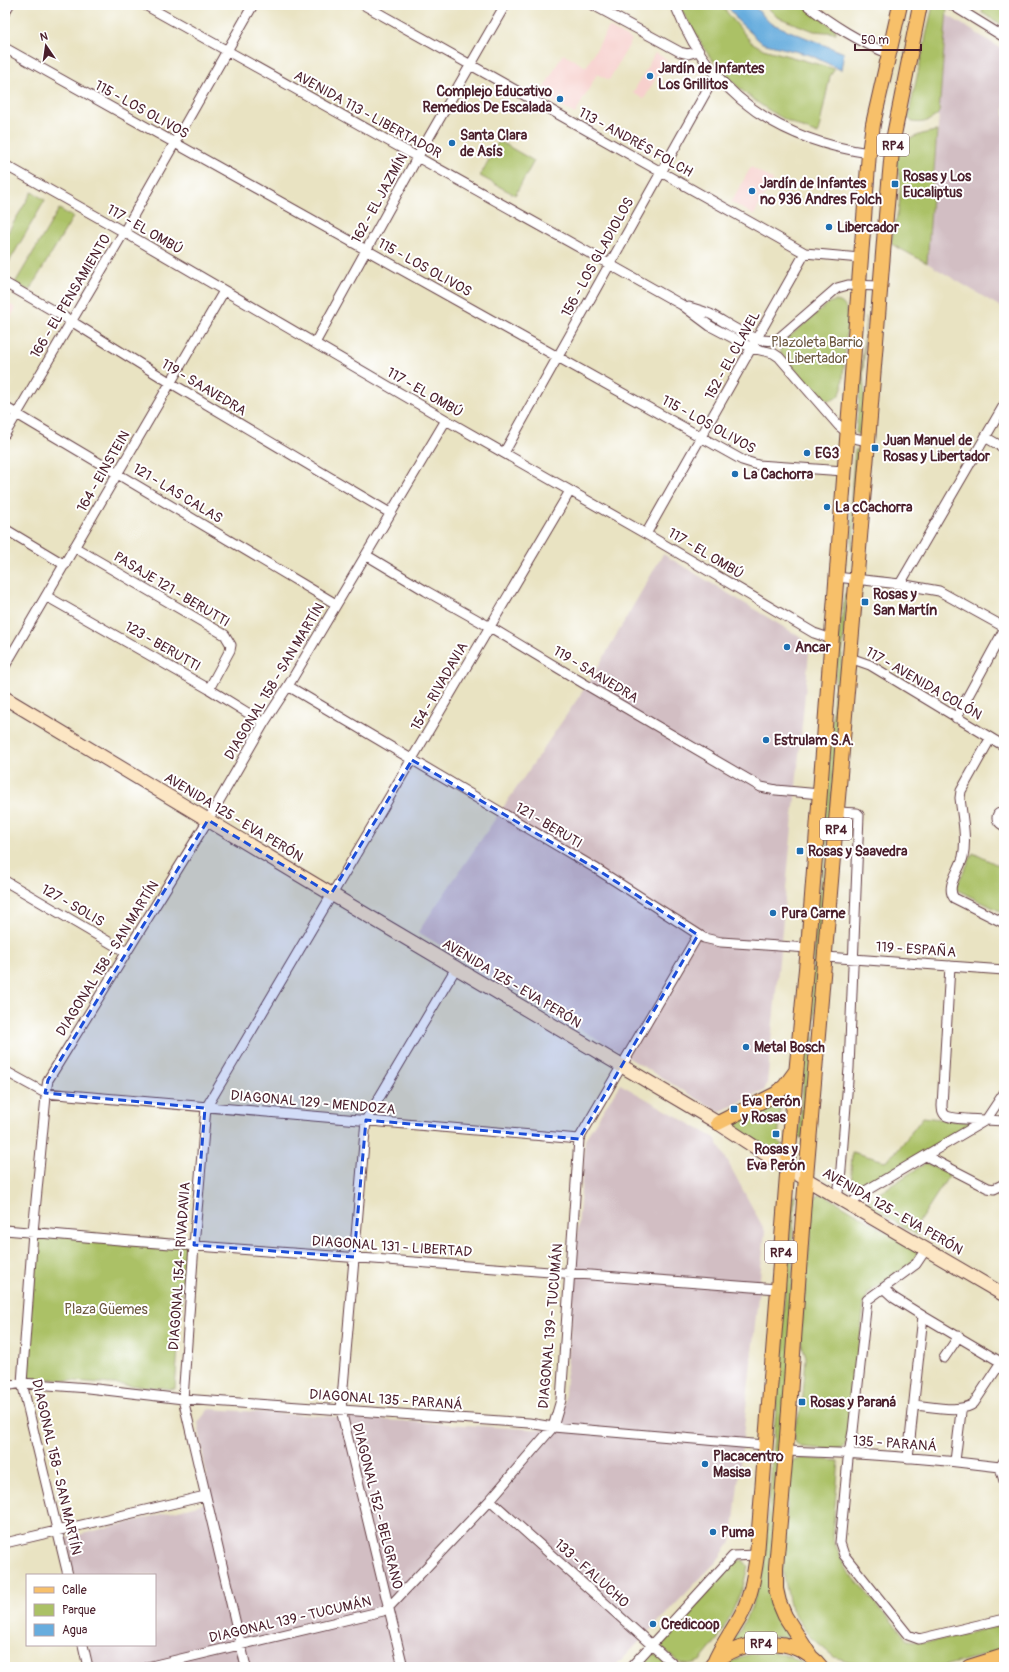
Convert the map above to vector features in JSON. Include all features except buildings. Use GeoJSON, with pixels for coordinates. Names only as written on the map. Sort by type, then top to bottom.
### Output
{"type":"FeatureCollection","features":[{"type":"Feature","properties":{"kind":"main road","name":"RP4"},"geometry":{"type":"LineString","coordinates":[[712,1665],[721,1646],[740,1616],[745,1605],[752,1584],[757,1555],[787,1168],[808,948],[868,153],[873,124],[900,5]]}},
{"type":"Feature","properties":{"kind":"main road","name":"RP4"},"geometry":{"type":"LineString","coordinates":[[817,1662],[785,1616],[779,1602],[776,1589],[776,1567],[806,1179],[826,957],[893,140],[920,5]]}},
{"type":"Feature","properties":{"kind":"main road"},"geometry":{"type":"LineString","coordinates":[[718,1123],[776,1094],[785,1086],[796,1071]]}},
{"type":"Feature","properties":{"kind":"main road","name":"RP4"},"geometry":{"type":"LineString","coordinates":[[712,1665],[730,1652],[746,1646],[763,1643],[785,1645],[796,1649],[817,1662]]}},
{"type":"Feature","properties":{"kind":"main road"},"geometry":{"type":"LineString","coordinates":[[969,1667],[1004,1656]]}},
{"type":"Feature","properties":{"kind":"main road"},"geometry":{"type":"LineString","coordinates":[[817,1662],[833,1667]]}},
{"type":"Feature","properties":{"kind":"street"},"geometry":{"type":"LineString","coordinates":[[5,12],[9,5]]}},
{"type":"Feature","properties":{"kind":"street","name":"AVENIDA 113 - LIBERTADOR"},"geometry":{"type":"LineString","coordinates":[[145,5],[682,305],[705,323],[752,348],[773,353],[779,357],[839,426],[854,438],[868,441]]}},
{"type":"Feature","properties":{"kind":"street","name":"166 - EL PENSAMIENTO"},"geometry":{"type":"LineString","coordinates":[[5,434],[175,144],[253,5]]}},
{"type":"Feature","properties":{"kind":"street","name":"113 - ANDRÉS FOLCH"},"geometry":{"type":"LineString","coordinates":[[364,5],[805,253],[860,258]]}},
{"type":"Feature","properties":{"kind":"street","name":"162 - EL JAZMÍN"},"geometry":{"type":"LineString","coordinates":[[315,343],[417,158],[505,5]]}},
{"type":"Feature","properties":{"kind":"street"},"geometry":{"type":"LineString","coordinates":[[593,5],[680,52],[688,54],[698,51]]}},
{"type":"Feature","properties":{"kind":"street"},"geometry":{"type":"LineString","coordinates":[[674,5],[681,22],[698,51],[716,76],[750,106],[783,128],[837,148],[868,153]]}},
{"type":"Feature","properties":{"kind":"street"},"geometry":{"type":"LineString","coordinates":[[807,5],[816,13],[874,48],[890,54]]}},
{"type":"Feature","properties":{"kind":"street"},"geometry":{"type":"LineString","coordinates":[[952,5],[1004,37]]}},
{"type":"Feature","properties":{"kind":"street","name":"115 - LOS OLIVOS"},"geometry":{"type":"LineString","coordinates":[[5,48],[702,436],[742,460],[758,466],[844,471]]}},
{"type":"Feature","properties":{"kind":"street","name":"156 - LOS GLADIOLOS"},"geometry":{"type":"LineString","coordinates":[[504,453],[716,76]]}},
{"type":"Feature","properties":{"kind":"street","name":"117 - EL OMBÚ"},"geometry":{"type":"LineString","coordinates":[[6,168],[124,232],[814,633],[832,639]]}},
{"type":"Feature","properties":{"kind":"street","name":"152 - EL CLAVEL"},"geometry":{"type":"LineString","coordinates":[[646,534],[805,253]]}},
{"type":"Feature","properties":{"kind":"street","name":"119 - SAAVEDRA"},"geometry":{"type":"LineString","coordinates":[[5,283],[71,321],[171,383],[390,513]]}},
{"type":"Feature","properties":{"kind":"street","name":"AVENIDA 113 - LIBERTADOR"},"geometry":{"type":"LineString","coordinates":[[682,305],[709,314],[768,342],[778,339],[837,288],[858,284],[881,286]]}},
{"type":"Feature","properties":{"kind":"street","name":"164 - EINSTEIN"},"geometry":{"type":"LineString","coordinates":[[5,666],[224,291]]}},
{"type":"Feature","properties":{"kind":"street"},"geometry":{"type":"LineString","coordinates":[[900,584],[1004,405]]}},
{"type":"Feature","properties":{"kind":"street","name":"121 - LAS CALAS"},"geometry":{"type":"LineString","coordinates":[[5,407],[336,604]]}},
{"type":"Feature","properties":{"kind":"street","name":"DIAGONAL 158 - SAN MARTÍN"},"geometry":{"type":"LineString","coordinates":[[68,1574],[22,1383],[33,1232],[45,1093],[48,1080],[208,820],[264,723],[288,686],[446,420]]}},
{"type":"Feature","properties":{"kind":"street"},"geometry":{"type":"LineString","coordinates":[[985,437],[1004,448]]}},
{"type":"Feature","properties":{"kind":"street","name":"154 - RIVADAVIA"},"geometry":{"type":"LineString","coordinates":[[332,894],[570,491]]}},
{"type":"Feature","properties":{"kind":"street"},"geometry":{"type":"LineString","coordinates":[[5,529],[65,565]]}},
{"type":"Feature","properties":{"kind":"street","name":"PASAJE 121 - BERUTTI"},"geometry":{"type":"LineString","coordinates":[[74,547],[225,635],[231,645],[230,650],[209,689]]}},
{"type":"Feature","properties":{"kind":"street","name":"119 - SAAVEDRA"},"geometry":{"type":"LineString","coordinates":[[366,555],[761,787],[776,790],[820,794]]}},
{"type":"Feature","properties":{"kind":"street"},"geometry":{"type":"LineString","coordinates":[[836,577],[900,584],[939,591],[1004,629],[956,718]]}},
{"type":"Feature","properties":{"kind":"street","name":"123 - BERUTTI"},"geometry":{"type":"LineString","coordinates":[[46,596],[209,689],[264,723]]}},
{"type":"Feature","properties":{"kind":"street","name":"117 - AVENIDA COLÓN"},"geometry":{"type":"LineString","coordinates":[[850,658],[870,665],[990,739],[1004,746]]}},
{"type":"Feature","properties":{"kind":"street","name":"121 - BERUTI"},"geometry":{"type":"LineString","coordinates":[[288,686],[595,868],[698,935],[721,942],[808,948]]}},
{"type":"Feature","properties":{"kind":"street","name":"AVENIDA 125 - EVA PERÓN"},"geometry":{"type":"LineString","coordinates":[[5,698],[718,1123],[787,1168],[1004,1294]]}},
{"type":"Feature","properties":{"kind":"street"},"geometry":{"type":"LineString","coordinates":[[990,739],[961,791],[960,798],[965,843],[963,858],[951,887],[950,894],[954,898],[1004,923]]}},
{"type":"Feature","properties":{"kind":"street"},"geometry":{"type":"LineString","coordinates":[[1004,810],[998,814],[997,818],[999,823],[1004,826]]}},
{"type":"Feature","properties":{"kind":"street"},"geometry":{"type":"LineString","coordinates":[[837,1197],[840,1181],[849,1068],[859,815],[857,813],[838,812]]}},
{"type":"Feature","properties":{"kind":"street","name":"127 - SOLIS"},"geometry":{"type":"LineString","coordinates":[[5,882],[126,952]]}},
{"type":"Feature","properties":{"kind":"street","name":"DIAGONAL 154 - RIVADAVIA"},"geometry":{"type":"LineString","coordinates":[[246,1667],[183,1399],[206,1108],[332,894]]}},
{"type":"Feature","properties":{"kind":"street","name":"DIAGONAL 139 - TUCUMÁN"},"geometry":{"type":"LineString","coordinates":[[147,1667],[383,1611],[388,1608],[490,1500],[553,1427],[561,1400],[579,1139],[698,935]]}},
{"type":"Feature","properties":{"kind":"street","name":"119 - ESPAÑA"},"geometry":{"type":"LineString","coordinates":[[826,957],[1004,970]]}},
{"type":"Feature","properties":{"kind":"street"},"geometry":{"type":"LineString","coordinates":[[950,966],[942,1106],[943,1112],[946,1116],[952,1117],[1004,1121]]}},
{"type":"Feature","properties":{"kind":"street","name":"DIAGONAL 152 - BELGRANO"},"geometry":{"type":"LineString","coordinates":[[402,1667],[341,1410],[366,1120],[456,968]]}},
{"type":"Feature","properties":{"kind":"street"},"geometry":{"type":"LineString","coordinates":[[5,1071],[45,1093]]}},
{"type":"Feature","properties":{"kind":"street","name":"DIAGONAL 129 - MENDOZA"},"geometry":{"type":"LineString","coordinates":[[45,1093],[579,1139]]}},
{"type":"Feature","properties":{"kind":"street"},"geometry":{"type":"LineString","coordinates":[[850,1204],[862,1193],[986,1120],[1004,1093]]}},
{"type":"Feature","properties":{"kind":"street"},"geometry":{"type":"LineString","coordinates":[[926,1156],[988,1188],[994,1189],[1004,1184]]}},
{"type":"Feature","properties":{"kind":"street","name":"DIAGONAL 131 - LIBERTAD"},"geometry":{"type":"LineString","coordinates":[[5,1230],[131,1241],[778,1289]]}},
{"type":"Feature","properties":{"kind":"street"},"geometry":{"type":"LineString","coordinates":[[926,1249],[916,1264],[867,1300],[853,1431],[848,1453],[839,1538],[841,1550],[908,1635],[919,1639],[1004,1620]]}},
{"type":"Feature","properties":{"kind":"street"},"geometry":{"type":"LineString","coordinates":[[883,1288],[894,1298],[1002,1363],[970,1407],[959,1409],[914,1405]]}},
{"type":"Feature","properties":{"kind":"street"},"geometry":{"type":"LineString","coordinates":[[908,1458],[923,1316]]}},
{"type":"Feature","properties":{"kind":"street"},"geometry":{"type":"LineString","coordinates":[[944,1358],[959,1336]]}},
{"type":"Feature","properties":{"kind":"street","name":"DIAGONAL 135 - PARANÁ"},"geometry":{"type":"LineString","coordinates":[[5,1386],[22,1383],[88,1388],[183,1399],[529,1423],[553,1427],[766,1445]]}},
{"type":"Feature","properties":{"kind":"street"},"geometry":{"type":"LineString","coordinates":[[955,1461],[960,1412],[959,1409]]}},
{"type":"Feature","properties":{"kind":"street","name":"135 - PARANÁ"},"geometry":{"type":"LineString","coordinates":[[786,1451],[848,1453],[1002,1464]]}},
{"type":"Feature","properties":{"kind":"street"},"geometry":{"type":"LineString","coordinates":[[1002,1464],[1004,1481]]}},
{"type":"Feature","properties":{"kind":"street"},"geometry":{"type":"LineString","coordinates":[[5,1543],[205,1496]]}},
{"type":"Feature","properties":{"kind":"street","name":"133 - FALUCHO"},"geometry":{"type":"LineString","coordinates":[[490,1500],[676,1667]]}},
{"type":"Feature","properties":{"kind":"street"},"geometry":{"type":"LineString","coordinates":[[631,1667],[733,1556],[757,1555]]}},
{"type":"Feature","properties":{"kind":"street"},"geometry":{"type":"LineString","coordinates":[[83,1646],[88,1667]]}},
{"type":"Feature","properties":{"kind":"highlighted area"},"geometry":{"type":"Polygon","coordinates":[[[412,760],[595,868],[698,935],[579,1139],[366,1120],[354,1257],[194,1245],[205,1108],[45,1093],[48,1080],[208,820],[331,894],[412,760]]]}},
{"type":"Feature","properties":{"kind":"shaded area"},"geometry":{"type":"Polygon","coordinates":[[[947,15],[1004,50],[1004,309],[927,263],[947,15]]]}},
{"type":"Feature","properties":{"kind":"shaded area"},"geometry":{"type":"Polygon","coordinates":[[[609,27],[632,40],[609,80],[597,74],[575,114],[540,95],[563,54],[586,67],[609,27]]]}},
{"type":"Feature","properties":{"kind":"shaded area","name":"Jardín de Infantes Los Grillitos"},"geometry":{"type":"Polygon","coordinates":[[[655,53],[667,59],[644,99],[633,93],[655,53]]]}},
{"type":"Feature","properties":{"kind":"shaded area","name":"Jardín de Infantes nº 936 Andres Folch"},"geometry":{"type":"Polygon","coordinates":[[[751,167],[773,180],[754,215],[731,202],[751,167]]]}},
{"type":"Feature","properties":{"kind":"shaded area"},"geometry":{"type":"Polygon","coordinates":[[[5,302],[16,308],[5,327],[5,302]]]}},
{"type":"Feature","properties":{"kind":"shaded area"},"geometry":{"type":"Polygon","coordinates":[[[663,554],[800,637],[806,644],[809,653],[767,1084],[764,1091],[719,1112],[418,932],[591,679],[663,554]]]}},
{"type":"Feature","properties":{"kind":"shaded area"},"geometry":{"type":"Polygon","coordinates":[[[620,1084],[715,1138],[765,1231],[732,1540],[717,1561],[615,1667],[94,1667],[89,1646],[156,1646],[156,1574],[74,1574],[66,1538],[210,1502],[198,1422],[209,1409],[562,1431],[585,1139],[620,1084]]]}},
{"type":"Feature","properties":{"kind":"green space"},"geometry":{"type":"Polygon","coordinates":[[[680,5],[721,5],[751,42],[763,49],[835,69],[830,76],[818,134],[787,121],[773,113],[745,93],[733,82],[710,57],[681,10],[680,5]]]}},
{"type":"Feature","properties":{"kind":"green space"},"geometry":{"type":"Polygon","coordinates":[[[765,5],[803,5],[836,30],[836,33],[814,31],[777,17],[765,5]]]}},
{"type":"Feature","properties":{"kind":"green space"},"geometry":{"type":"Polygon","coordinates":[[[933,5],[941,5],[947,9],[939,113],[927,121],[920,123],[912,122],[908,117],[933,5]]]}},
{"type":"Feature","properties":{"kind":"green space"},"geometry":{"type":"Polygon","coordinates":[[[984,5],[1004,5],[1004,26],[982,13],[984,5]]]}},
{"type":"Feature","properties":{"kind":"green space"},"geometry":{"type":"Polygon","coordinates":[[[937,131],[927,263],[891,244],[899,207],[900,193],[899,174],[896,161],[900,148],[910,139],[937,131]]]}},
{"type":"Feature","properties":{"kind":"green space"},"geometry":{"type":"Polygon","coordinates":[[[499,141],[534,161],[515,195],[480,176],[499,141]]]}},
{"type":"Feature","properties":{"kind":"green space"},"geometry":{"type":"Polygon","coordinates":[[[32,192],[45,200],[5,269],[5,237],[32,192]]]}},
{"type":"Feature","properties":{"kind":"green space"},"geometry":{"type":"Polygon","coordinates":[[[59,209],[73,217],[29,291],[15,283],[59,209]]]}},
{"type":"Feature","properties":{"kind":"green space","name":"Plazoleta Barrio Libertador"},"geometry":{"type":"Polygon","coordinates":[[[834,301],[841,302],[845,306],[848,318],[841,392],[834,399],[827,400],[820,398],[781,354],[780,348],[783,342],[829,303],[834,301]]]}},
{"type":"Feature","properties":{"kind":"green space"},"geometry":{"type":"Polygon","coordinates":[[[866,317],[863,372],[865,399],[862,436],[856,433],[866,317]]]}},
{"type":"Feature","properties":{"kind":"green space"},"geometry":{"type":"Polygon","coordinates":[[[856,449],[860,453],[853,550],[851,550],[852,524],[850,506],[856,449]]]}},
{"type":"Feature","properties":{"kind":"green space"},"geometry":{"type":"Polygon","coordinates":[[[847,593],[809,1095],[803,1135],[801,1139],[799,1135],[839,633],[845,594],[847,593]]]}},
{"type":"Feature","properties":{"kind":"green space"},"geometry":{"type":"Polygon","coordinates":[[[973,853],[1004,868],[1004,913],[955,889],[973,853]]]}},
{"type":"Feature","properties":{"kind":"green space"},"geometry":{"type":"Polygon","coordinates":[[[781,1095],[785,1098],[781,1102],[778,1141],[782,1145],[781,1150],[774,1151],[732,1126],[731,1123],[781,1095]]]}},
{"type":"Feature","properties":{"kind":"green space"},"geometry":{"type":"Polygon","coordinates":[[[923,1117],[974,1123],[856,1193],[851,1173],[852,1152],[885,1161],[897,1151],[923,1117]]]}},
{"type":"Feature","properties":{"kind":"green space"},"geometry":{"type":"Polygon","coordinates":[[[926,1163],[950,1174],[919,1222],[917,1235],[864,1203],[926,1163]]]}},
{"type":"Feature","properties":{"kind":"green space"},"geometry":{"type":"Polygon","coordinates":[[[822,1193],[918,1251],[913,1262],[868,1293],[864,1305],[850,1429],[845,1446],[836,1450],[801,1447],[795,1442],[794,1429],[802,1407],[806,1358],[800,1338],[814,1198],[822,1193]]]}},
{"type":"Feature","properties":{"kind":"green space"},"geometry":{"type":"Polygon","coordinates":[[[794,1195],[792,1249],[793,1276],[780,1621],[792,1640],[775,1636],[759,1635],[744,1639],[728,1648],[746,1619],[758,1588],[764,1566],[792,1198],[794,1195]]]}},
{"type":"Feature","properties":{"kind":"green space","name":"Plaza Güemes"},"geometry":{"type":"Polygon","coordinates":[[[37,1230],[186,1241],[175,1389],[25,1377],[37,1230]]]}},
{"type":"Feature","properties":{"kind":"green space"},"geometry":{"type":"Polygon","coordinates":[[[802,1458],[839,1461],[832,1537],[845,1568],[908,1640],[923,1642],[934,1641],[1004,1625],[1004,1650],[944,1666],[868,1667],[834,1657],[809,1636],[791,1609],[783,1572],[790,1463],[802,1458]]]}},
{"type":"Feature","properties":{"kind":"green space"},"geometry":{"type":"Polygon","coordinates":[[[743,1560],[748,1566],[743,1587],[730,1617],[717,1640],[700,1661],[690,1664],[680,1663],[662,1648],[662,1642],[737,1561],[743,1560]]]}},
{"type":"Feature","properties":{"kind":"green space"},"geometry":{"type":"Polygon","coordinates":[[[770,1652],[790,1656],[808,1667],[724,1667],[734,1660],[746,1655],[770,1652]]]}},
{"type":"Feature","properties":{"kind":"green space"},"geometry":{"type":"Polygon","coordinates":[[[654,1653],[672,1667],[637,1667],[650,1654],[654,1653]]]}},
{"type":"Feature","properties":{"kind":"water"},"geometry":{"type":"Polygon","coordinates":[[[727,5],[753,5],[770,23],[844,53],[841,70],[810,55],[762,43],[738,21],[727,5]]]}},
{"type":"Feature","properties":{"kind":"place","name":"Jardín de Infantes Los Grillitos"},"geometry":{"type":"Point","coordinates":[650,76]}},
{"type":"Feature","properties":{"kind":"place","name":"Complejo Educativo Remedios De Escalada"},"geometry":{"type":"Point","coordinates":[560,99]}},
{"type":"Feature","properties":{"kind":"place","name":"Santa Clara de Asís"},"geometry":{"type":"Point","coordinates":[452,143]}},
{"type":"Feature","properties":{"kind":"place","name":"Rosas y Los Eucaliptus"},"geometry":{"type":"Point","coordinates":[895,184]}},
{"type":"Feature","properties":{"kind":"place","name":"Jardín de Infantes nº 936 Andres Folch"},"geometry":{"type":"Point","coordinates":[752,191]}},
{"type":"Feature","properties":{"kind":"place","name":"Libercador"},"geometry":{"type":"Point","coordinates":[829,227]}},
{"type":"Feature","properties":{"kind":"place","name":"Juan Manuel de Rosas y Libertador"},"geometry":{"type":"Point","coordinates":[875,448]}},
{"type":"Feature","properties":{"kind":"place","name":"EG3"},"geometry":{"type":"Point","coordinates":[807,453]}},
{"type":"Feature","properties":{"kind":"place","name":"La Cachorra"},"geometry":{"type":"Point","coordinates":[735,474]}},
{"type":"Feature","properties":{"kind":"place","name":"La cCachorra"},"geometry":{"type":"Point","coordinates":[827,507]}},
{"type":"Feature","properties":{"kind":"place","name":"Rosas y San Martín"},"geometry":{"type":"Point","coordinates":[865,602]}},
{"type":"Feature","properties":{"kind":"place","name":"Ancar"},"geometry":{"type":"Point","coordinates":[787,647]}},
{"type":"Feature","properties":{"kind":"place","name":"Estrulam S.A."},"geometry":{"type":"Point","coordinates":[766,740]}},
{"type":"Feature","properties":{"kind":"place","name":"Rosas y Saavedra"},"geometry":{"type":"Point","coordinates":[800,851]}},
{"type":"Feature","properties":{"kind":"place","name":"Pura Carne"},"geometry":{"type":"Point","coordinates":[773,913]}},
{"type":"Feature","properties":{"kind":"place","name":"Metal Bosch"},"geometry":{"type":"Point","coordinates":[746,1047]}},
{"type":"Feature","properties":{"kind":"place","name":"Eva Perón y Rosas"},"geometry":{"type":"Point","coordinates":[734,1109]}},
{"type":"Feature","properties":{"kind":"place","name":"Rosas y Eva Perón"},"geometry":{"type":"Point","coordinates":[776,1134]}},
{"type":"Feature","properties":{"kind":"place","name":"Rosas y Paraná"},"geometry":{"type":"Point","coordinates":[802,1402]}},
{"type":"Feature","properties":{"kind":"place","name":"Placacentro Masisa"},"geometry":{"type":"Point","coordinates":[705,1464]}},
{"type":"Feature","properties":{"kind":"place","name":"Puma"},"geometry":{"type":"Point","coordinates":[713,1532]}},
{"type":"Feature","properties":{"kind":"place","name":"Credicoop"},"geometry":{"type":"Point","coordinates":[653,1624]}}]}
